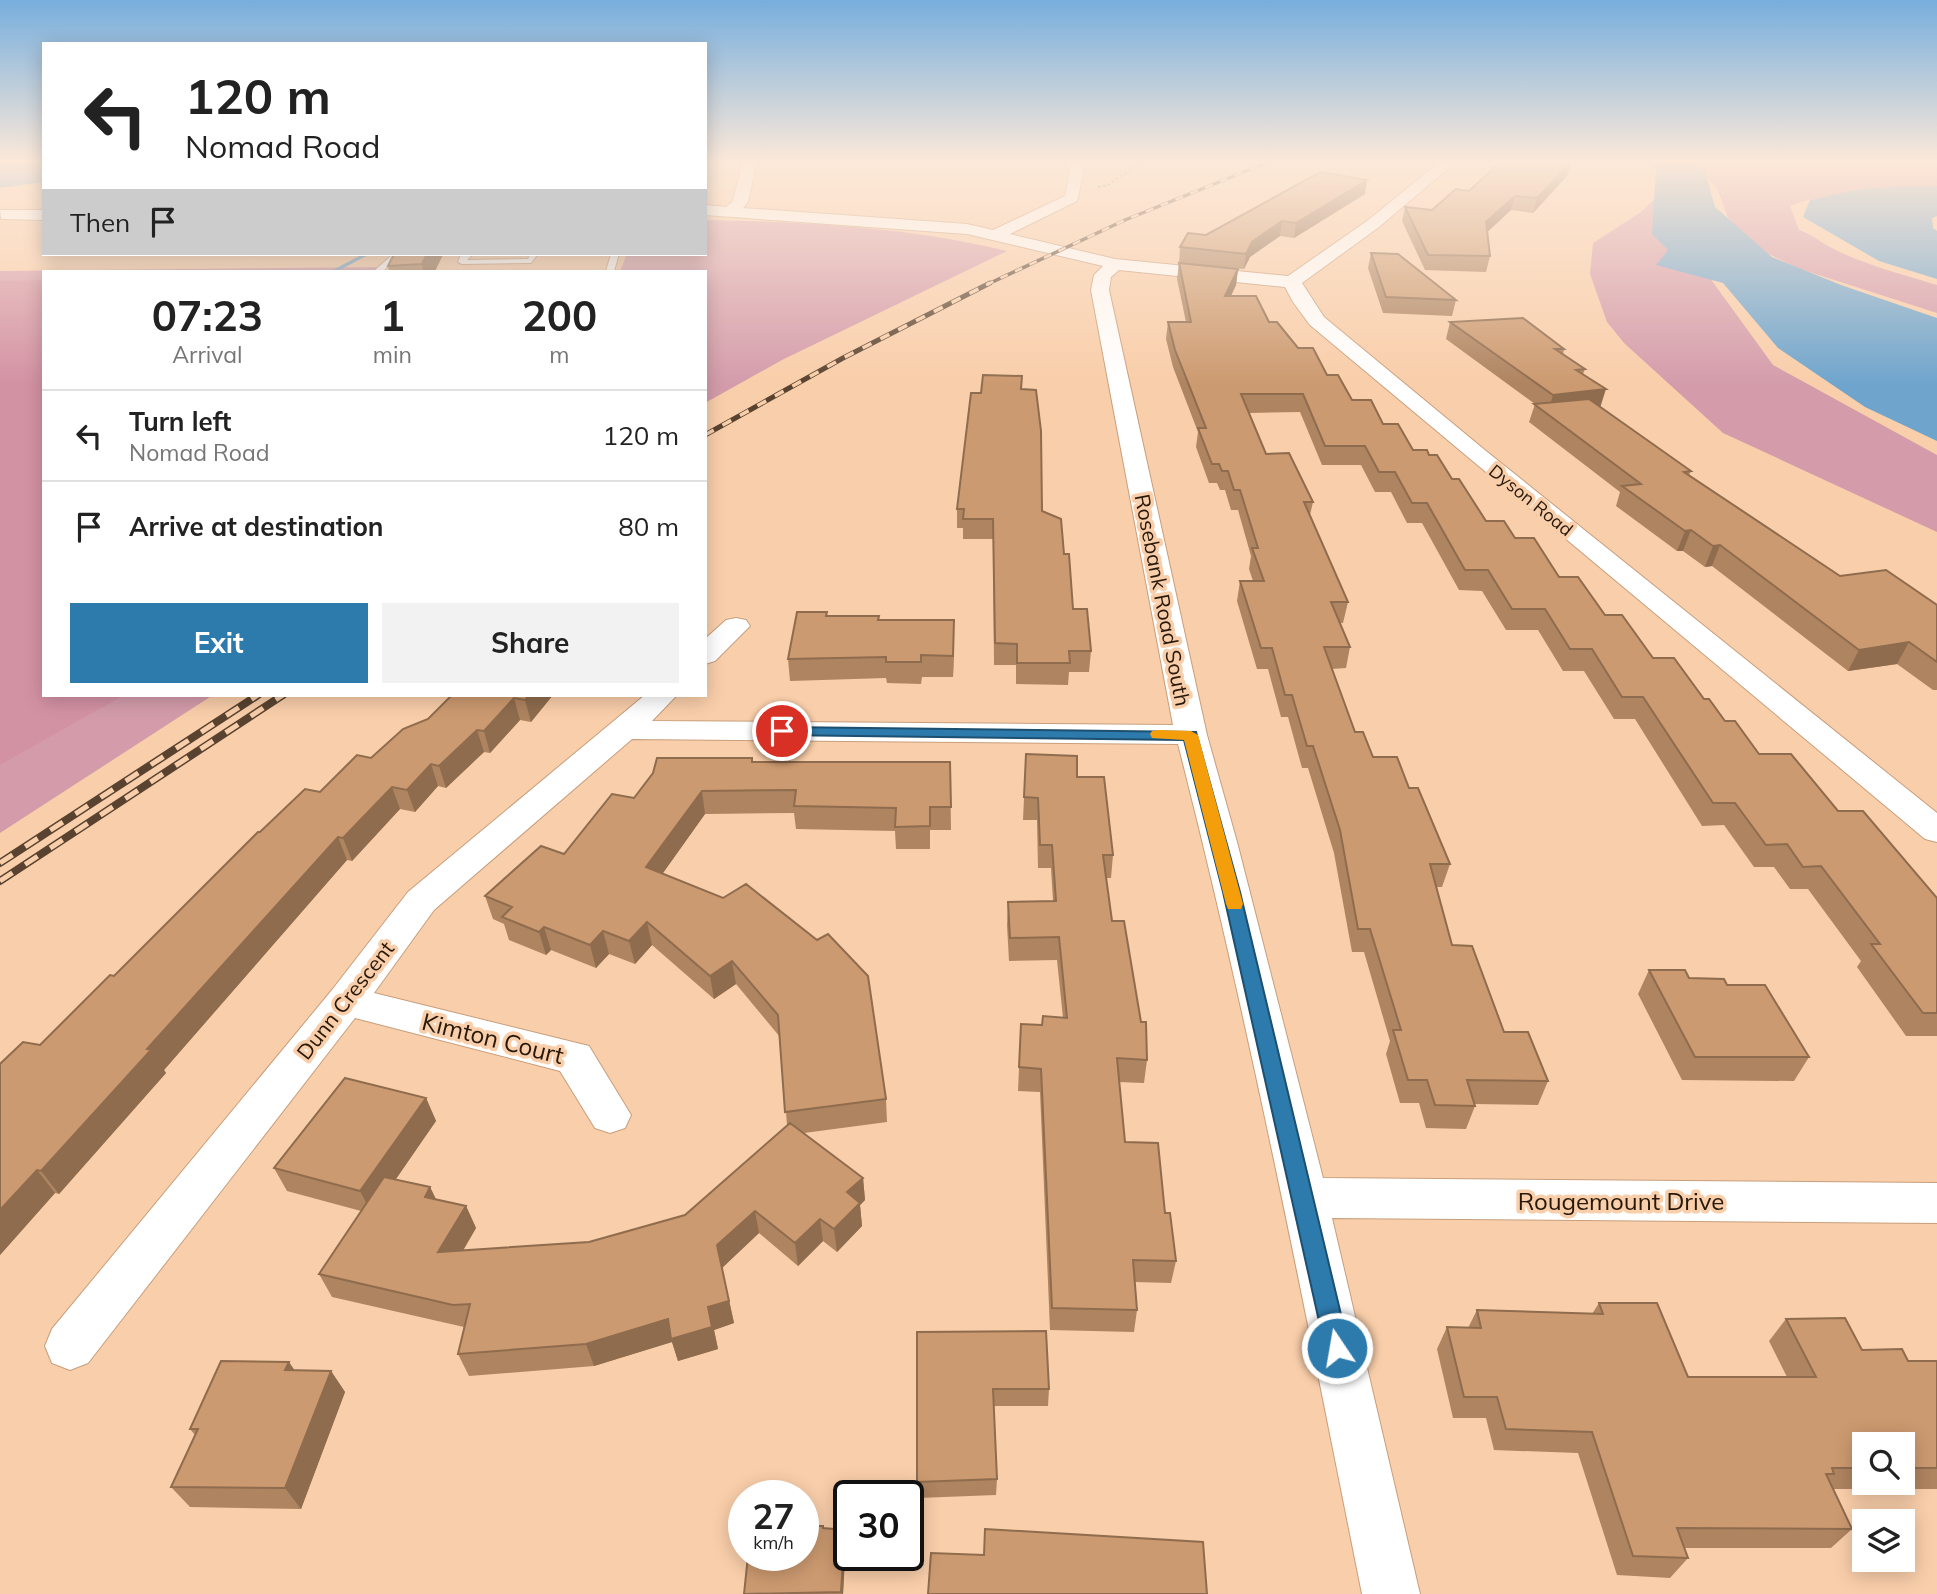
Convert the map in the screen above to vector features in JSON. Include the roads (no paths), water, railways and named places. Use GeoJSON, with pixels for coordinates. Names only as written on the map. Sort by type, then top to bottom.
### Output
{"type":"FeatureCollection","features":[{"type":"Feature","properties":{"kind":"street"},"geometry":{"type":"LineString","coordinates":[[1003,235],[1115,264],[1212,276],[1292,282],[1357,235]]}},
{"type":"Feature","properties":{"kind":"street","name":"Rosebank Road South"},"geometry":{"type":"LineString","coordinates":[[1115,264],[1103,275],[1100,290],[1191,735],[1220,842],[1304,1198],[1391,1594]]}},
{"type":"Feature","properties":{"kind":"street","name":"Dyson Road"},"geometry":{"type":"LineString","coordinates":[[1292,282],[1302,302],[1327,329],[1478,457],[1937,831]]}},
{"type":"Feature","properties":{"kind":"street"},"geometry":{"type":"LineString","coordinates":[[707,652],[736,626]]}},
{"type":"Feature","properties":{"kind":"street","name":"Dunn Crescent"},"geometry":{"type":"LineString","coordinates":[[70,1346],[346,1001],[421,901],[660,697]]}},
{"type":"Feature","properties":{"kind":"street"},"geometry":{"type":"LineString","coordinates":[[624,730],[1191,735]]}},
{"type":"Feature","properties":{"kind":"street","name":"Kimton Court"},"geometry":{"type":"LineString","coordinates":[[346,1001],[574,1058],[610,1115]]}},
{"type":"Feature","properties":{"kind":"street","name":"Rougemount Drive"},"geometry":{"type":"LineString","coordinates":[[1304,1198],[1937,1203]]}},
{"type":"Feature","properties":{"kind":"lane"},"geometry":{"type":"LineString","coordinates":[[379,270],[396,256]]}},
{"type":"Feature","properties":{"kind":"lane"},"geometry":{"type":"LineString","coordinates":[[467,256],[462,262],[531,261],[533,256]]}},
{"type":"Feature","properties":{"kind":"water"},"geometry":{"type":"Polygon","coordinates":[[[1653,235],[1747,235],[1772,257],[1841,285],[1937,318],[1937,441],[1865,407],[1778,348],[1723,283],[1656,265],[1668,250],[1653,235]]]}},
{"type":"Feature","properties":{"kind":"water"},"geometry":{"type":"Polygon","coordinates":[[[1835,235],[1937,235],[1937,279],[1879,261],[1835,235]]]}},
{"type":"Feature","properties":{"kind":"waterway"},"geometry":{"type":"LineString","coordinates":[[336,270],[363,256]]}},
{"type":"Feature","properties":{"kind":"railway"},"geometry":{"type":"LineString","coordinates":[[987,285],[1092,235]]}},
{"type":"Feature","properties":{"kind":"railway"},"geometry":{"type":"LineString","coordinates":[[707,434],[843,358],[987,285]]}},
{"type":"Feature","properties":{"kind":"railway"},"geometry":{"type":"LineString","coordinates":[[0,863],[255,697]]}},
{"type":"Feature","properties":{"kind":"railway"},"geometry":{"type":"LineString","coordinates":[[0,881],[280,697]]}}]}
